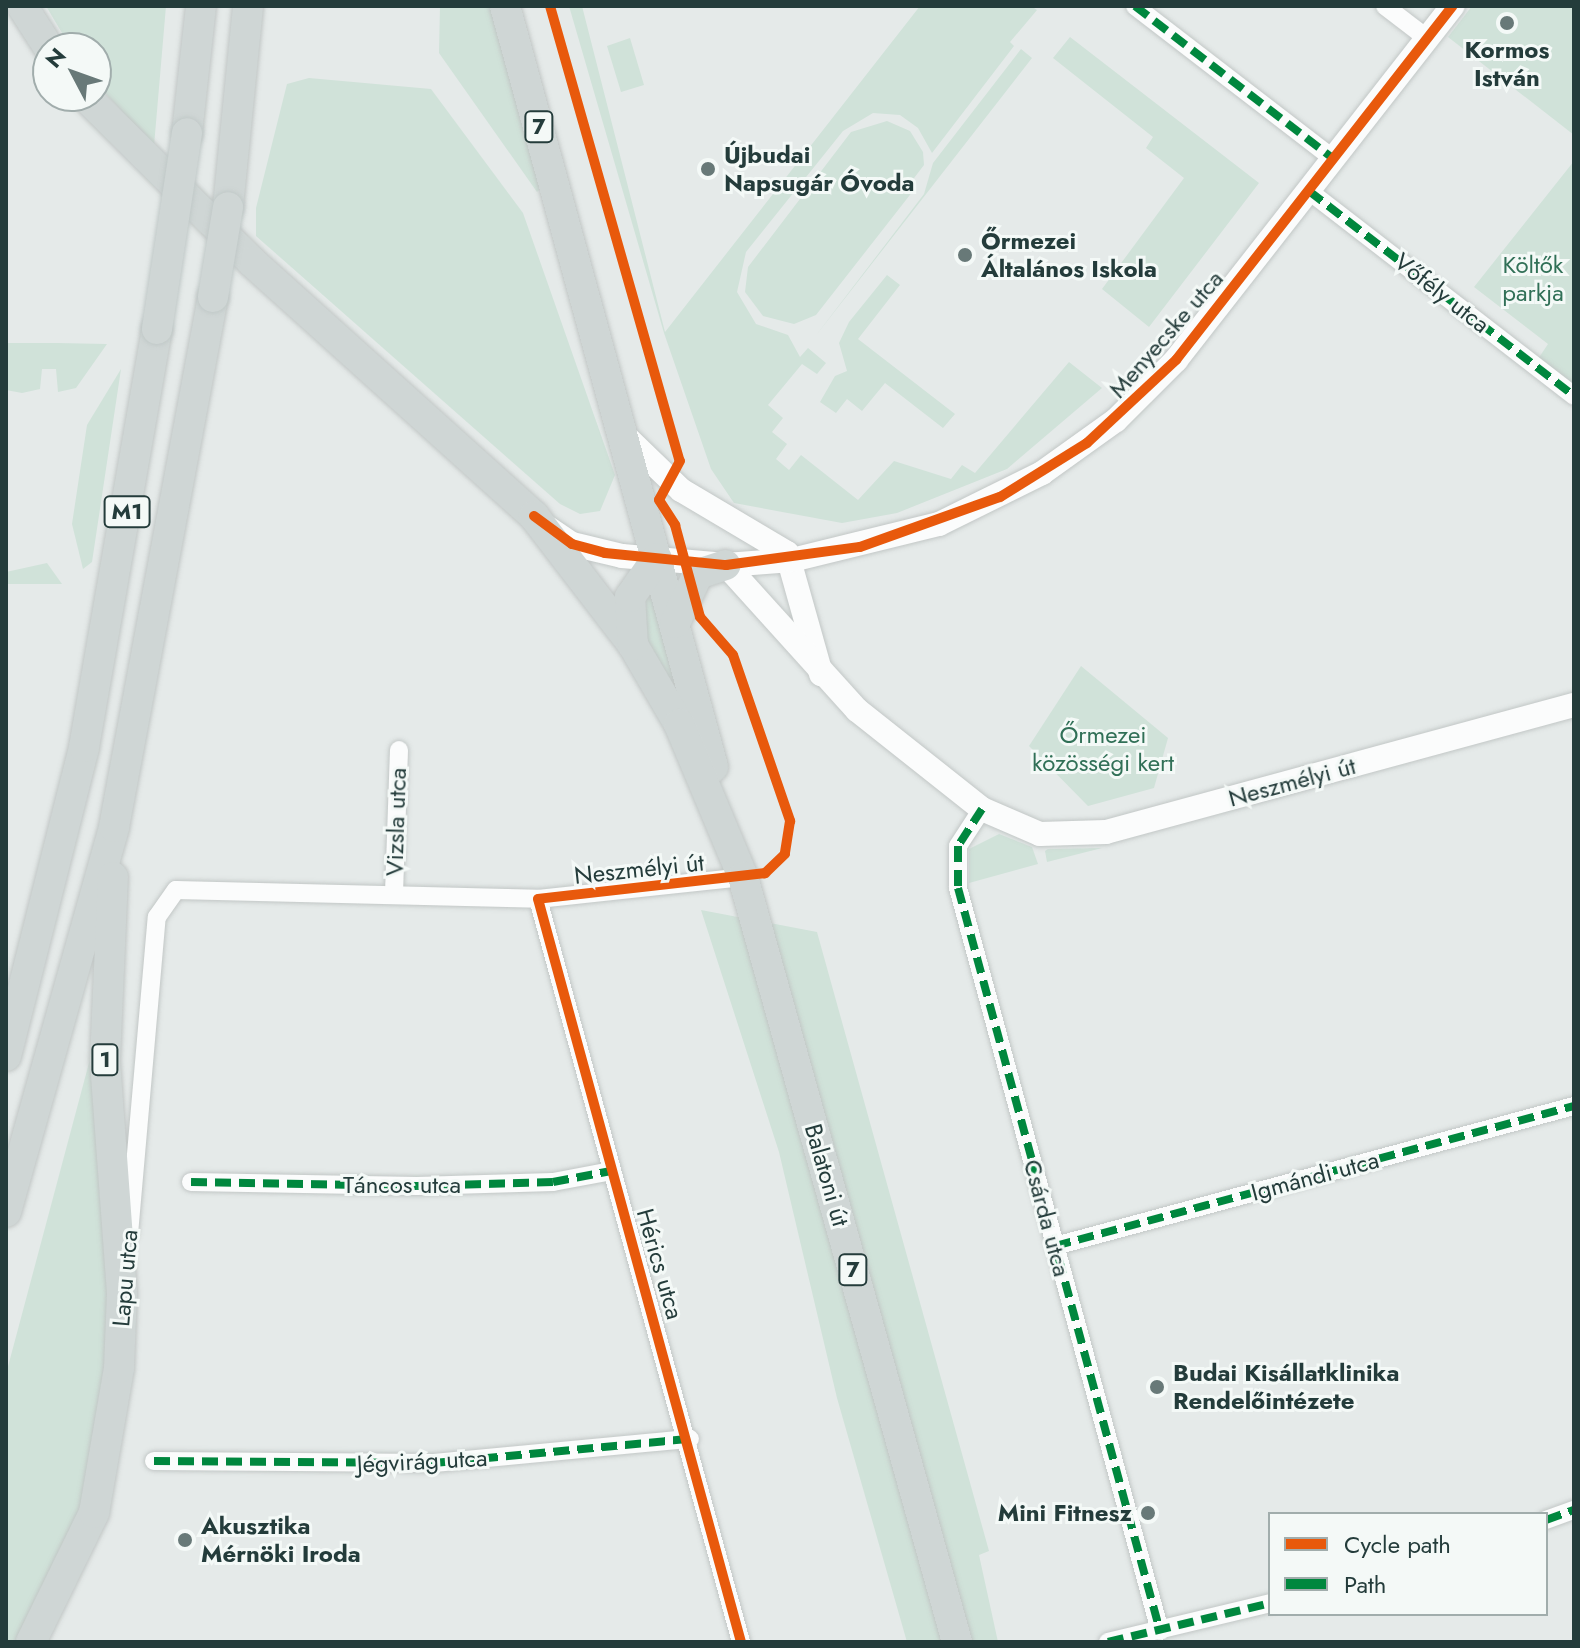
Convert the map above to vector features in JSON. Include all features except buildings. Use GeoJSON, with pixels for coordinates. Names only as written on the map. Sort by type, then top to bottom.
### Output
{"type":"FeatureCollection","features":[{"type":"Feature","properties":{"kind":"main road"},"geometry":{"type":"LineString","coordinates":[[22,6],[39,32]]}},
{"type":"Feature","properties":{"kind":"main road","name":"M1"},"geometry":{"type":"LineString","coordinates":[[6,1056],[84,747],[157,329],[187,133],[201,6]]}},
{"type":"Feature","properties":{"kind":"main road","name":"M1"},"geometry":{"type":"LineString","coordinates":[[6,1212],[114,827],[228,207],[248,6]]}},
{"type":"Feature","properties":{"kind":"main road"},"geometry":{"type":"LineString","coordinates":[[242,66],[263,6]]}},
{"type":"Feature","properties":{"kind":"main road","name":"7"},"geometry":{"type":"LineString","coordinates":[[505,6],[625,436],[733,847]]}},
{"type":"Feature","properties":{"kind":"main road","name":"7"},"geometry":{"type":"LineString","coordinates":[[101,112],[252,262],[534,516],[633,645],[679,724],[733,847]]}},
{"type":"Feature","properties":{"kind":"main road"},"geometry":{"type":"LineString","coordinates":[[633,645],[630,597],[657,558]]}},
{"type":"Feature","properties":{"kind":"main road"},"geometry":{"type":"LineString","coordinates":[[675,623],[689,584],[726,565]]}},
{"type":"Feature","properties":{"kind":"main road","name":"1"},"geometry":{"type":"LineString","coordinates":[[114,827],[105,1060],[122,1293]]}},
{"type":"Feature","properties":{"kind":"main road","name":"Balatoni út"},"geometry":{"type":"LineString","coordinates":[[733,847],[957,1642]]}},
{"type":"Feature","properties":{"kind":"main road","name":"Lapu utca"},"geometry":{"type":"LineString","coordinates":[[31,1642],[94,1513],[109,1453],[122,1293]]}},
{"type":"Feature","properties":{"kind":"street"},"geometry":{"type":"LineString","coordinates":[[1135,6],[1334,159]]}},
{"type":"Feature","properties":{"kind":"street"},"geometry":{"type":"LineString","coordinates":[[1385,6],[1428,39]]}},
{"type":"Feature","properties":{"kind":"street","name":"Menyecske utca"},"geometry":{"type":"LineString","coordinates":[[534,516],[572,544],[726,565],[792,560],[860,547],[1000,497],[1096,436],[1184,352],[1453,6]]}},
{"type":"Feature","properties":{"kind":"street","name":"Vőfély utca"},"geometry":{"type":"LineString","coordinates":[[1309,191],[1574,396]]}},
{"type":"Feature","properties":{"kind":"street"},"geometry":{"type":"LineString","coordinates":[[625,436],[681,490],[771,538],[792,560],[821,676]]}},
{"type":"Feature","properties":{"kind":"street"},"geometry":{"type":"LineString","coordinates":[[771,538],[860,547]]}},
{"type":"Feature","properties":{"kind":"street","name":"Neszmélyi út"},"geometry":{"type":"LineString","coordinates":[[726,565],[821,676],[982,809],[1040,834],[1106,832],[1574,705]]}},
{"type":"Feature","properties":{"kind":"street","name":"Vizsla utca"},"geometry":{"type":"LineString","coordinates":[[394,893],[399,750]]}},
{"type":"Feature","properties":{"kind":"street","name":"Csárda utca"},"geometry":{"type":"LineString","coordinates":[[982,809],[958,846],[958,888],[1160,1631]]}},
{"type":"Feature","properties":{"kind":"street","name":"Neszmélyi út"},"geometry":{"type":"LineString","coordinates":[[166,899],[186,887],[538,899],[743,877]]}},
{"type":"Feature","properties":{"kind":"street","name":"Lapu utca"},"geometry":{"type":"LineString","coordinates":[[122,1293],[157,917],[166,899]]}},
{"type":"Feature","properties":{"kind":"street","name":"Hérics utca"},"geometry":{"type":"LineString","coordinates":[[538,899],[611,1171],[690,1439],[741,1642]]}},
{"type":"Feature","properties":{"kind":"street","name":"Igmándi utca"},"geometry":{"type":"LineString","coordinates":[[1055,1246],[1574,1106]]}},
{"type":"Feature","properties":{"kind":"street","name":"Táncos utca"},"geometry":{"type":"LineString","coordinates":[[191,1182],[462,1185],[553,1182],[611,1171]]}},
{"type":"Feature","properties":{"kind":"street","name":"Jégvirág utca"},"geometry":{"type":"LineString","coordinates":[[154,1461],[434,1463],[690,1439]]}},
{"type":"Feature","properties":{"kind":"street"},"geometry":{"type":"LineString","coordinates":[[1548,1519],[1574,1510]]}},
{"type":"Feature","properties":{"kind":"street"},"geometry":{"type":"LineString","coordinates":[[1108,1642],[1268,1604]]}},
{"type":"Feature","properties":{"kind":"green space"},"geometry":{"type":"Polygon","coordinates":[[[46,6],[166,6],[154,146],[112,100],[112,32],[61,32],[46,6]]]}},
{"type":"Feature","properties":{"kind":"green space"},"geometry":{"type":"Polygon","coordinates":[[[440,6],[492,6],[542,187],[537,192],[439,53],[440,6]]]}},
{"type":"Feature","properties":{"kind":"green space"},"geometry":{"type":"Polygon","coordinates":[[[569,6],[582,6],[665,332],[920,6],[1031,6],[1037,10],[1010,42],[1014,46],[932,153],[918,128],[900,115],[873,113],[843,131],[746,252],[737,292],[756,324],[788,335],[800,357],[808,348],[826,363],[817,374],[802,364],[768,405],[783,418],[772,432],[787,444],[776,459],[789,470],[801,455],[858,500],[894,461],[951,479],[962,465],[975,473],[1069,362],[1102,388],[1007,469],[897,513],[842,523],[734,503],[711,469],[664,333],[569,6]]]}},
{"type":"Feature","properties":{"kind":"green space"},"geometry":{"type":"Polygon","coordinates":[[[1472,6],[1574,6],[1574,135],[1448,37],[1472,6]]]}},
{"type":"Feature","properties":{"kind":"green space"},"geometry":{"type":"Polygon","coordinates":[[[1070,37],[1259,183],[1149,327],[1102,289],[1184,178],[1146,148],[1153,137],[1053,58],[1070,37]]]}},
{"type":"Feature","properties":{"kind":"green space"},"geometry":{"type":"Polygon","coordinates":[[[630,38],[644,85],[621,92],[607,46],[630,38]]]}},
{"type":"Feature","properties":{"kind":"green space"},"geometry":{"type":"Polygon","coordinates":[[[1021,49],[1032,58],[814,338],[924,194],[933,163],[1021,49]]]}},
{"type":"Feature","properties":{"kind":"green space"},"geometry":{"type":"Polygon","coordinates":[[[309,78],[431,89],[523,213],[615,475],[600,511],[580,514],[560,504],[256,236],[256,208],[287,84],[309,78]]]}},
{"type":"Feature","properties":{"kind":"green space"},"geometry":{"type":"Polygon","coordinates":[[[887,121],[910,131],[923,152],[924,165],[908,186],[913,191],[816,315],[794,324],[763,316],[745,292],[748,267],[851,132],[887,121]]]}},
{"type":"Feature","properties":{"kind":"green space","name":"Költők parkja"},"geometry":{"type":"Polygon","coordinates":[[[1574,161],[1574,387],[1538,359],[1548,344],[1474,287],[1574,161]]]}},
{"type":"Feature","properties":{"kind":"green space"},"geometry":{"type":"Polygon","coordinates":[[[887,275],[900,285],[858,339],[955,414],[943,428],[885,383],[862,411],[847,399],[836,413],[820,402],[835,376],[847,371],[839,343],[849,322],[887,275]]]}},
{"type":"Feature","properties":{"kind":"green space"},"geometry":{"type":"Polygon","coordinates":[[[6,343],[107,344],[76,388],[58,392],[56,369],[42,369],[40,389],[22,393],[6,390],[6,343]]]}},
{"type":"Feature","properties":{"kind":"green space"},"geometry":{"type":"Polygon","coordinates":[[[121,369],[92,562],[83,569],[72,524],[87,425],[121,369]]]}},
{"type":"Feature","properties":{"kind":"green space"},"geometry":{"type":"Polygon","coordinates":[[[47,563],[62,584],[6,584],[6,572],[47,563]]]}},
{"type":"Feature","properties":{"kind":"green space"},"geometry":{"type":"Polygon","coordinates":[[[648,586],[695,730],[642,636],[648,586]]]}},
{"type":"Feature","properties":{"kind":"green space","name":"Őrmezei közösségi kert"},"geometry":{"type":"Polygon","coordinates":[[[1081,666],[1168,738],[1154,788],[1088,806],[1029,746],[1081,666]]]}},
{"type":"Feature","properties":{"kind":"green space"},"geometry":{"type":"Polygon","coordinates":[[[999,834],[1032,847],[1038,864],[969,883],[969,849],[999,834]]]}},
{"type":"Feature","properties":{"kind":"green space"},"geometry":{"type":"Polygon","coordinates":[[[1102,848],[1047,862],[1045,851],[1048,849],[1102,848]]]}},
{"type":"Feature","properties":{"kind":"green space"},"geometry":{"type":"Polygon","coordinates":[[[701,910],[817,932],[989,1551],[979,1555],[998,1642],[907,1642],[837,1398],[779,1152],[701,910]]]}},
{"type":"Feature","properties":{"kind":"green space"},"geometry":{"type":"Polygon","coordinates":[[[109,988],[109,1453],[31,1642],[6,1642],[6,1374],[109,988]]]}},
{"type":"Feature","properties":{"kind":"marked path"},"geometry":{"type":"LineString","coordinates":[[1135,6],[1334,159]]}},
{"type":"Feature","properties":{"kind":"marked path"},"geometry":{"type":"LineString","coordinates":[[1309,191],[1574,396]]}},
{"type":"Feature","properties":{"kind":"marked path"},"geometry":{"type":"LineString","coordinates":[[982,809],[958,846],[958,888],[1160,1631]]}},
{"type":"Feature","properties":{"kind":"marked path"},"geometry":{"type":"LineString","coordinates":[[1055,1246],[1574,1106]]}},
{"type":"Feature","properties":{"kind":"marked path"},"geometry":{"type":"LineString","coordinates":[[191,1182],[417,1186],[553,1182],[611,1171]]}},
{"type":"Feature","properties":{"kind":"marked path"},"geometry":{"type":"LineString","coordinates":[[154,1461],[434,1463],[690,1439]]}},
{"type":"Feature","properties":{"kind":"marked path"},"geometry":{"type":"LineString","coordinates":[[1548,1519],[1574,1510]]}},
{"type":"Feature","properties":{"kind":"marked path"},"geometry":{"type":"LineString","coordinates":[[1108,1642],[1268,1603]]}},
{"type":"Feature","properties":{"kind":"cycle path"},"geometry":{"type":"LineString","coordinates":[[550,6],[680,461],[659,500],[675,525],[700,617],[733,655],[790,821],[785,854],[765,873],[538,899],[741,1642]]}},
{"type":"Feature","properties":{"kind":"cycle path"},"geometry":{"type":"LineString","coordinates":[[534,516],[572,544],[605,553],[726,565],[860,547],[1000,497],[1087,443],[1176,360],[1453,6]]}},
{"type":"Feature","properties":{"kind":"place","name":"Kormos István"},"geometry":{"type":"Point","coordinates":[1507,23]}},
{"type":"Feature","properties":{"kind":"place","name":"Újbudai Napsugár Óvoda"},"geometry":{"type":"Point","coordinates":[708,169]}},
{"type":"Feature","properties":{"kind":"place","name":"Őrmezei Általános Iskola"},"geometry":{"type":"Point","coordinates":[965,255]}},
{"type":"Feature","properties":{"kind":"place","name":"Budai Kisállatklinika Rendelőintézete"},"geometry":{"type":"Point","coordinates":[1157,1387]}},
{"type":"Feature","properties":{"kind":"place","name":"Mini Fitnesz"},"geometry":{"type":"Point","coordinates":[1148,1513]}},
{"type":"Feature","properties":{"kind":"place","name":"Akusztika Mérnöki Iroda"},"geometry":{"type":"Point","coordinates":[185,1540]}}]}
